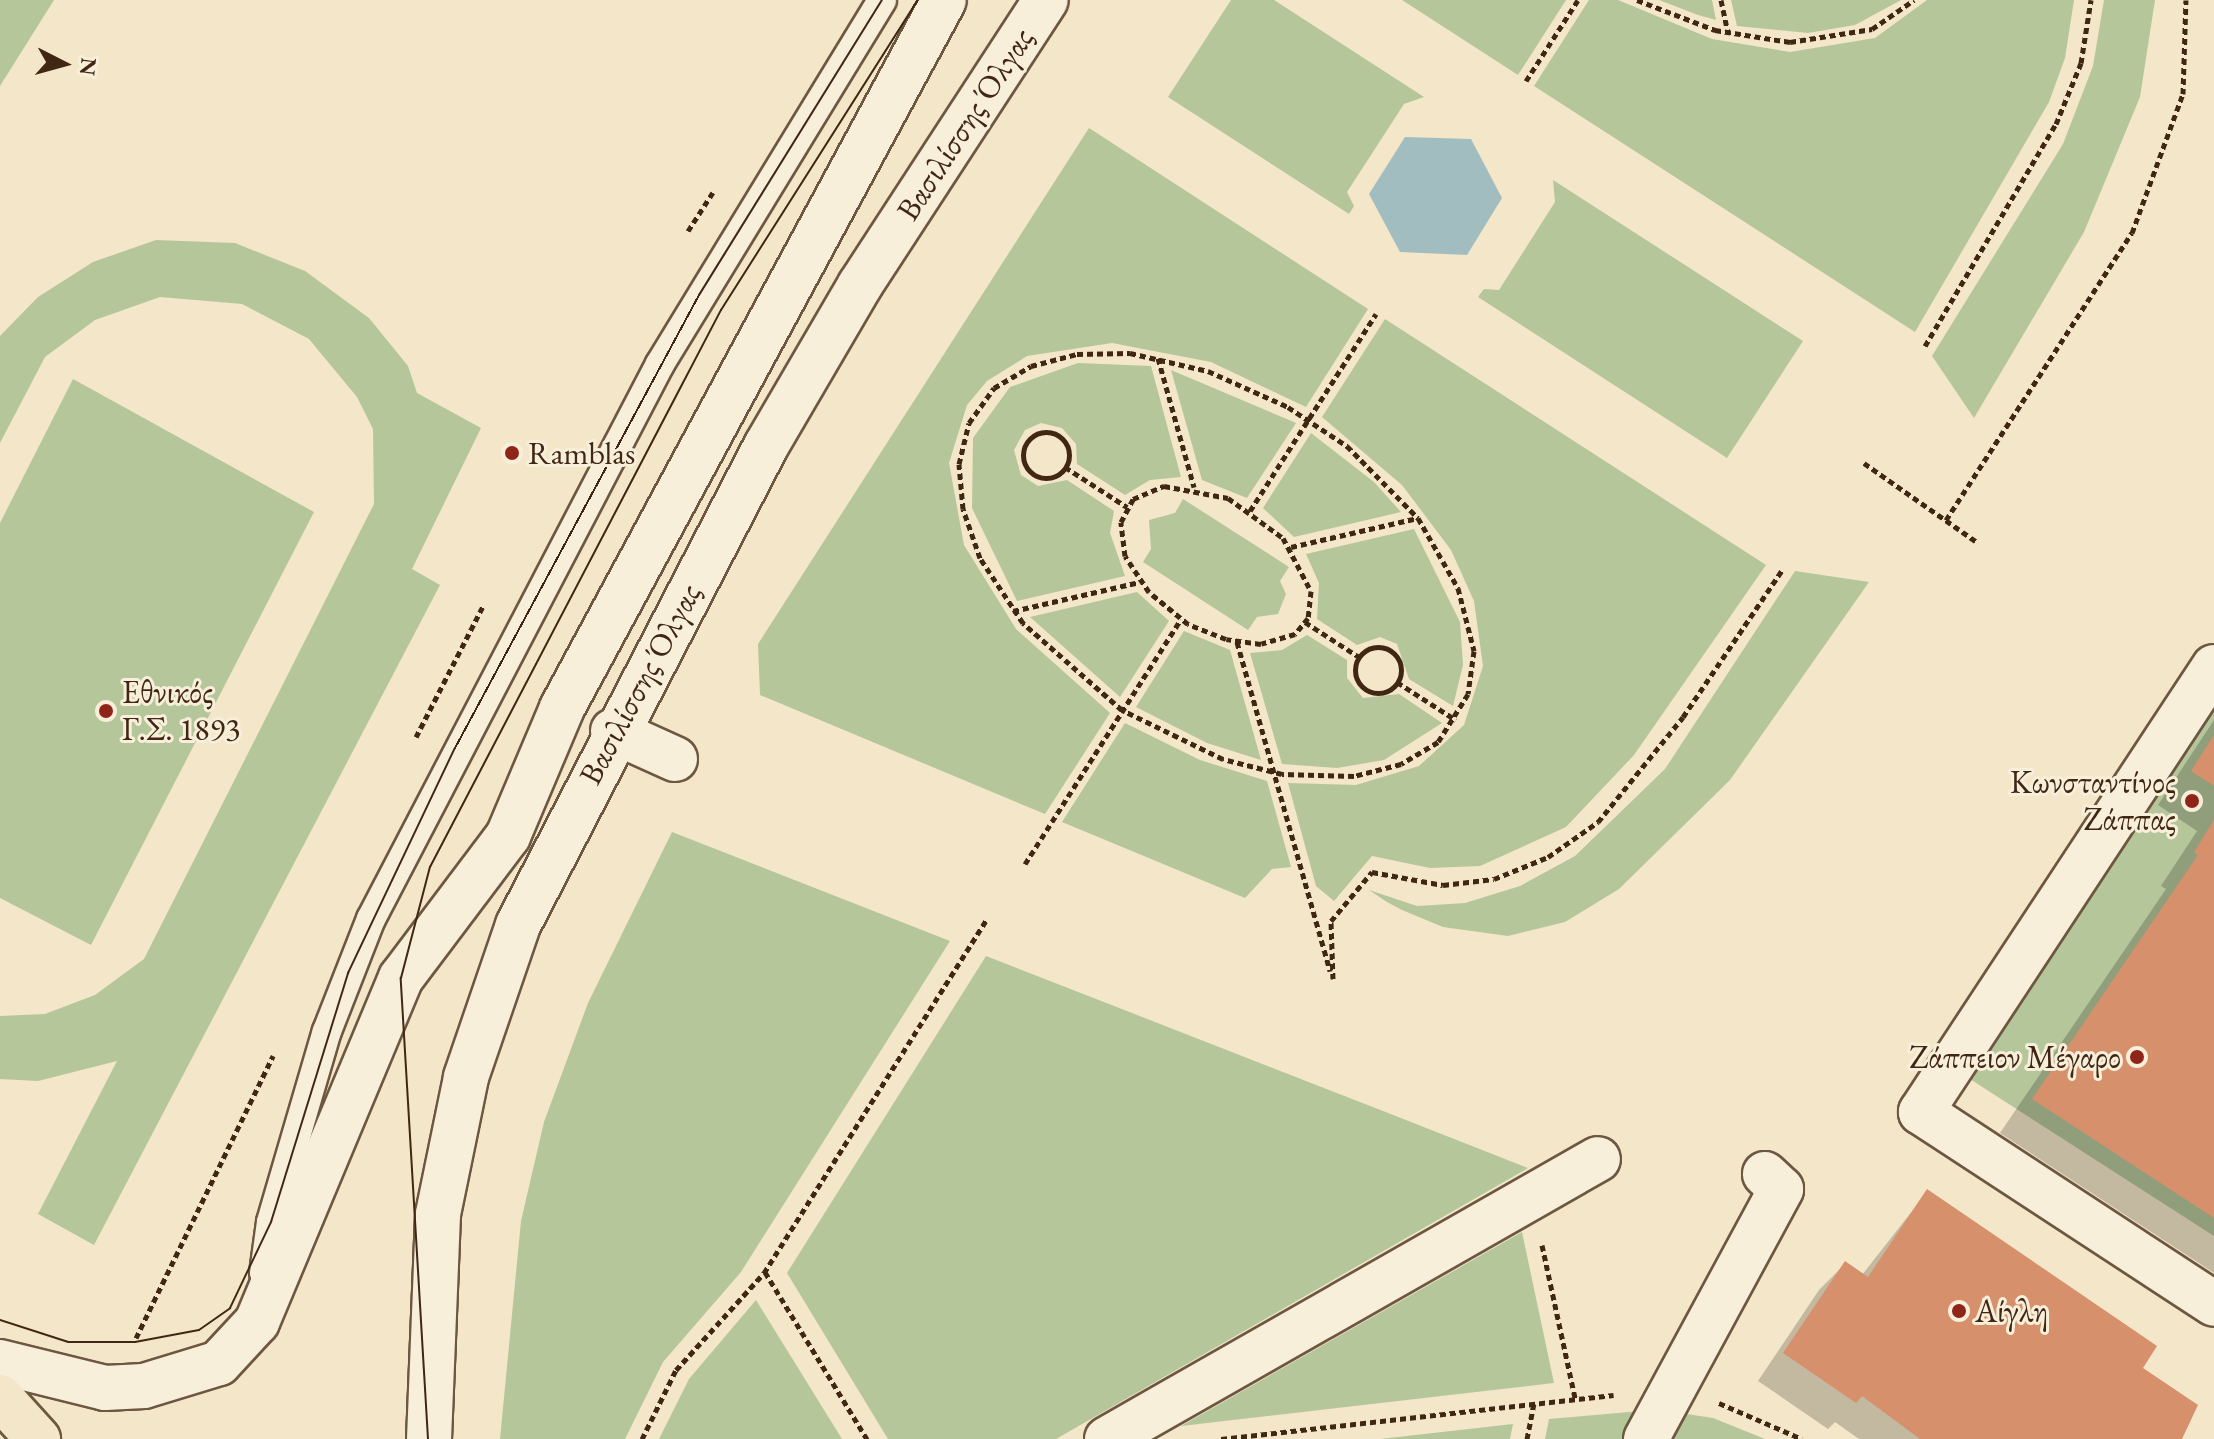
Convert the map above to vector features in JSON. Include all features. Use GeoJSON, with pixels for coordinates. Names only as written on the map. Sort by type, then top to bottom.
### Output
{"type":"FeatureCollection","features":[{"type":"Feature","properties":{"kind":"main road"},"geometry":{"type":"LineString","coordinates":[[0,1397],[38,1439]]}},
{"type":"Feature","properties":{"kind":"street","name":"Βασιλίσσης Όλγας"},"geometry":{"type":"LineString","coordinates":[[257,1322],[401,978],[508,836],[570,694],[944,0]]}},
{"type":"Feature","properties":{"kind":"street","name":"Βασιλίσσης Όλγας"},"geometry":{"type":"LineString","coordinates":[[429,1439],[438,1214],[466,1077],[518,925],[613,731],[860,285],[1046,0]]}},
{"type":"Feature","properties":{"kind":"street"},"geometry":{"type":"LineString","coordinates":[[2214,667],[1921,1112],[2214,1304]]}},
{"type":"Feature","properties":{"kind":"street"},"geometry":{"type":"LineString","coordinates":[[613,731],[675,759]]}},
{"type":"Feature","properties":{"kind":"street"},"geometry":{"type":"LineString","coordinates":[[1107,1439],[1598,1159]]}},
{"type":"Feature","properties":{"kind":"street"},"geometry":{"type":"LineString","coordinates":[[1646,1439],[1781,1189],[1765,1174]]}},
{"type":"Feature","properties":{"kind":"street"},"geometry":{"type":"LineString","coordinates":[[0,1362],[105,1388],[144,1386],[219,1363],[257,1322]]}},
{"type":"Feature","properties":{"kind":"lane"},"geometry":{"type":"LineString","coordinates":[[257,1322],[271,1222],[348,973],[455,748],[699,295],[882,0]]}},
{"type":"Feature","properties":{"kind":"path"},"geometry":{"type":"LineString","coordinates":[[1526,81],[1578,0]]}},
{"type":"Feature","properties":{"kind":"path"},"geometry":{"type":"LineString","coordinates":[[1637,0],[1728,33],[1826,41],[1886,23],[1914,0]]}},
{"type":"Feature","properties":{"kind":"path"},"geometry":{"type":"LineString","coordinates":[[1721,0],[1728,33]]}},
{"type":"Feature","properties":{"kind":"path"},"geometry":{"type":"LineString","coordinates":[[1925,346],[2056,124],[2081,63],[2091,0]]}},
{"type":"Feature","properties":{"kind":"path"},"geometry":{"type":"LineString","coordinates":[[1946,520],[2132,233],[2183,94],[2186,0]]}},
{"type":"Feature","properties":{"kind":"path"},"geometry":{"type":"LineString","coordinates":[[1250,511],[1376,314]]}},
{"type":"Feature","properties":{"kind":"path"},"geometry":{"type":"LineString","coordinates":[[1094,352],[1158,358],[1228,378],[1309,419],[1364,461],[1418,518],[1469,620],[1471,680],[1456,720],[1426,750],[1387,769],[1337,777],[1275,772],[1203,752],[1122,710],[1068,669],[1013,611],[980,558],[963,509],[960,449],[976,410],[1005,380],[1045,360],[1094,352]]}},
{"type":"Feature","properties":{"kind":"path"},"geometry":{"type":"LineString","coordinates":[[1158,358],[1194,488]]}},
{"type":"Feature","properties":{"kind":"path"},"geometry":{"type":"LineString","coordinates":[[1040,433],[1057,436],[1068,451],[1065,467],[1049,478],[1034,474],[1024,461],[1026,444],[1040,433]]}},
{"type":"Feature","properties":{"kind":"path"},"geometry":{"type":"LineString","coordinates":[[1864,463],[1977,542]]}},
{"type":"Feature","properties":{"kind":"path"},"geometry":{"type":"LineString","coordinates":[[1065,467],[1127,507]]}},
{"type":"Feature","properties":{"kind":"path"},"geometry":{"type":"LineString","coordinates":[[1194,488],[1250,511],[1291,547],[1310,586],[1305,622],[1284,639],[1237,642],[1181,619],[1140,582],[1120,539],[1127,507],[1147,491],[1194,488]]}},
{"type":"Feature","properties":{"kind":"path"},"geometry":{"type":"LineString","coordinates":[[1291,547],[1418,518]]}},
{"type":"Feature","properties":{"kind":"path"},"geometry":{"type":"LineString","coordinates":[[1237,642],[1333,979],[1331,921],[1372,872],[1443,885],[1494,879],[1548,857],[1598,822],[1683,717],[1783,569]]}},
{"type":"Feature","properties":{"kind":"path"},"geometry":{"type":"LineString","coordinates":[[1013,611],[1140,582]]}},
{"type":"Feature","properties":{"kind":"path"},"geometry":{"type":"LineString","coordinates":[[1025,864],[1181,619]]}},
{"type":"Feature","properties":{"kind":"path"},"geometry":{"type":"LineString","coordinates":[[1305,622],[1359,657]]}},
{"type":"Feature","properties":{"kind":"path"},"geometry":{"type":"LineString","coordinates":[[1374,647],[1392,652],[1401,667],[1397,682],[1382,692],[1364,687],[1356,675],[1359,657],[1374,647]]}},
{"type":"Feature","properties":{"kind":"path"},"geometry":{"type":"LineString","coordinates":[[1397,682],[1456,720]]}},
{"type":"Feature","properties":{"kind":"path"},"geometry":{"type":"LineString","coordinates":[[642,1439],[695,1343],[765,1271],[986,920]]}},
{"type":"Feature","properties":{"kind":"path"},"geometry":{"type":"LineString","coordinates":[[1532,1197],[1575,1398]]}},
{"type":"Feature","properties":{"kind":"path"},"geometry":{"type":"LineString","coordinates":[[765,1271],[867,1439]]}},
{"type":"Feature","properties":{"kind":"path"},"geometry":{"type":"LineString","coordinates":[[1221,1439],[1575,1398],[1669,1395],[1731,1406],[1802,1439]]}},
{"type":"Feature","properties":{"kind":"path"},"geometry":{"type":"LineString","coordinates":[[1527,1439],[1534,1404]]}},
{"type":"Feature","properties":{"kind":"green space"},"geometry":{"type":"Polygon","coordinates":[[[0,0],[54,0],[0,86],[0,0]]]}},
{"type":"Feature","properties":{"kind":"green space"},"geometry":{"type":"Polygon","coordinates":[[[1231,0],[1274,0],[1424,97],[1404,104],[1347,192],[1354,206],[1349,214],[1168,97],[1231,0]]]}},
{"type":"Feature","properties":{"kind":"green space"},"geometry":{"type":"Polygon","coordinates":[[[1402,0],[1566,0],[1518,75],[1402,0]]]}},
{"type":"Feature","properties":{"kind":"green space"},"geometry":{"type":"Polygon","coordinates":[[[1589,0],[1618,0],[1712,39],[1790,52],[1875,38],[1927,0],[2074,0],[2065,58],[2049,102],[1915,332],[1534,86],[1589,0]]]}},
{"type":"Feature","properties":{"kind":"green space"},"geometry":{"type":"Polygon","coordinates":[[[1659,0],[1712,0],[1716,20],[1698,15],[1659,0]]]}},
{"type":"Feature","properties":{"kind":"green space"},"geometry":{"type":"Polygon","coordinates":[[[1731,0],[1901,0],[1855,25],[1808,33],[1737,26],[1731,0]]]}},
{"type":"Feature","properties":{"kind":"green space"},"geometry":{"type":"Polygon","coordinates":[[[2104,0],[2155,0],[2140,97],[2084,232],[1974,418],[1932,356],[2063,144],[2093,66],[2104,0]]]}},
{"type":"Feature","properties":{"kind":"green space"},"geometry":{"type":"Polygon","coordinates":[[[1089,128],[1368,309],[1306,407],[1211,362],[1112,343],[1027,356],[987,381],[967,405],[949,463],[964,545],[1016,629],[1110,713],[1045,814],[760,695],[758,644],[1089,128]]]}},
{"type":"Feature","properties":{"kind":"green space"},"geometry":{"type":"Polygon","coordinates":[[[1553,180],[1803,341],[1727,458],[1478,297],[1484,289],[1499,290],[1555,202],[1553,180]]]}},
{"type":"Feature","properties":{"kind":"green space"},"geometry":{"type":"Polygon","coordinates":[[[156,240],[235,243],[305,271],[369,318],[408,366],[417,393],[481,428],[412,569],[440,585],[94,1245],[38,1214],[117,1061],[38,1081],[0,1079],[0,1016],[45,1014],[95,995],[144,959],[374,504],[373,429],[357,397],[309,339],[242,304],[160,297],[95,320],[45,357],[0,443],[0,336],[38,297],[93,262],[156,240]]]}},
{"type":"Feature","properties":{"kind":"green space"},"geometry":{"type":"Polygon","coordinates":[[[1385,319],[1766,565],[1634,755],[1566,827],[1480,866],[1430,868],[1372,856],[1334,901],[1316,886],[1288,783],[1356,785],[1419,766],[1464,725],[1483,666],[1474,601],[1451,550],[1402,485],[1322,417],[1385,319]]]}},
{"type":"Feature","properties":{"kind":"green space"},"geometry":{"type":"Polygon","coordinates":[[[1078,363],[1151,366],[1181,477],[1150,480],[1125,495],[1077,464],[1076,444],[1062,428],[1041,423],[1025,430],[1014,450],[1021,475],[1038,486],[1067,480],[1114,511],[1110,533],[1125,576],[1017,601],[972,508],[973,438],[1010,387],[1078,363]]]}},
{"type":"Feature","properties":{"kind":"green space"},"geometry":{"type":"Polygon","coordinates":[[[1171,370],[1296,423],[1247,498],[1202,480],[1171,370]]]}},
{"type":"Feature","properties":{"kind":"green space","name":"Εθνικός Γ.Σ. 1893"},"geometry":{"type":"Polygon","coordinates":[[[73,379],[314,512],[91,945],[0,898],[0,523],[73,379]]]}},
{"type":"Feature","properties":{"kind":"green space"},"geometry":{"type":"Polygon","coordinates":[[[1311,433],[1374,482],[1401,512],[1294,537],[1263,508],[1311,433]]]}},
{"type":"Feature","properties":{"kind":"green space"},"geometry":{"type":"Polygon","coordinates":[[[1183,499],[1289,567],[1280,581],[1286,594],[1278,614],[1257,617],[1248,630],[1143,562],[1151,549],[1149,520],[1175,513],[1183,499]]]}},
{"type":"Feature","properties":{"kind":"green space"},"geometry":{"type":"Polygon","coordinates":[[[1414,529],[1460,622],[1463,665],[1453,706],[1409,679],[1397,644],[1380,637],[1357,645],[1317,619],[1319,583],[1306,554],[1414,529]]]}},
{"type":"Feature","properties":{"kind":"green space"},"geometry":{"type":"Polygon","coordinates":[[[1795,571],[1869,582],[1730,780],[1619,889],[1565,922],[1508,936],[1443,927],[1402,910],[1369,890],[1417,906],[1465,903],[1520,886],[1575,856],[1665,769],[1795,571]]]}},
{"type":"Feature","properties":{"kind":"green space"},"geometry":{"type":"Polygon","coordinates":[[[1137,592],[1169,621],[1120,697],[1030,617],[1137,592]]]}},
{"type":"Feature","properties":{"kind":"green space"},"geometry":{"type":"Polygon","coordinates":[[[1184,631],[1230,650],[1261,760],[1207,743],[1136,707],[1184,631]]]}},
{"type":"Feature","properties":{"kind":"green space"},"geometry":{"type":"Polygon","coordinates":[[[1307,635],[1347,660],[1347,678],[1363,698],[1399,694],[1442,723],[1384,760],[1337,768],[1282,764],[1250,653],[1282,650],[1307,635]]]}},
{"type":"Feature","properties":{"kind":"green space"},"geometry":{"type":"Polygon","coordinates":[[[2214,672],[2214,1236],[1956,1070],[2214,672]]]}},
{"type":"Feature","properties":{"kind":"green space"},"geometry":{"type":"Polygon","coordinates":[[[1125,723],[1200,760],[1267,781],[1291,867],[1272,869],[1245,898],[1062,822],[1125,723]]]}},
{"type":"Feature","properties":{"kind":"green space"},"geometry":{"type":"Polygon","coordinates":[[[672,832],[950,941],[741,1272],[663,1362],[625,1439],[500,1439],[521,1221],[544,1122],[588,1003],[672,832]]]}},
{"type":"Feature","properties":{"kind":"green space"},"geometry":{"type":"Polygon","coordinates":[[[986,956],[1528,1168],[1056,1439],[888,1439],[787,1273],[986,956]]]}},
{"type":"Feature","properties":{"kind":"green space"},"geometry":{"type":"Polygon","coordinates":[[[1522,1232],[1554,1383],[1181,1426],[1522,1232]]]}},
{"type":"Feature","properties":{"kind":"green space"},"geometry":{"type":"Polygon","coordinates":[[[756,1300],[842,1439],[659,1439],[689,1379],[756,1300]]]}},
{"type":"Feature","properties":{"kind":"green space"},"geometry":{"type":"Polygon","coordinates":[[[1641,1411],[1626,1439],[1545,1439],[1549,1419],[1641,1411]]]}},
{"type":"Feature","properties":{"kind":"green space"},"geometry":{"type":"Polygon","coordinates":[[[1680,1413],[1713,1418],[1765,1439],[1666,1439],[1680,1413]]]}},
{"type":"Feature","properties":{"kind":"green space"},"geometry":{"type":"Polygon","coordinates":[[[1513,1424],[1510,1439],[1380,1439],[1513,1424]]]}},
{"type":"Feature","properties":{"kind":"water"},"geometry":{"type":"Polygon","coordinates":[[[1405,137],[1471,139],[1502,198],[1467,255],[1400,252],[1369,194],[1405,137]]]}},
{"type":"Feature","properties":{"kind":"building"},"geometry":{"type":"Polygon","coordinates":[[[2214,735],[2214,786],[2191,771],[2214,735]]]}},
{"type":"Feature","properties":{"kind":"building","name":"Ζάππειον Μέγαρο"},"geometry":{"type":"Polygon","coordinates":[[[2214,820],[2214,1218],[2032,1099],[2198,855],[2194,852],[2214,820]]]}},
{"type":"Feature","properties":{"kind":"building","name":"Αίγλη"},"geometry":{"type":"Polygon","coordinates":[[[1927,1189],[2157,1346],[2143,1368],[2198,1405],[2182,1439],[1920,1439],[1862,1396],[1856,1403],[1783,1353],[1845,1261],[1868,1277],[1927,1189]]]}},
{"type":"Feature","properties":{"kind":"tram line"},"geometry":{"type":"LineString","coordinates":[[0,1320],[68,1342],[135,1342],[199,1330],[230,1308],[271,1222],[348,973],[455,748],[699,295],[882,0]]}},
{"type":"Feature","properties":{"kind":"tram line"},"geometry":{"type":"LineString","coordinates":[[428,1439],[401,978],[430,867],[721,310],[918,0]]}},
{"type":"Feature","properties":{"kind":"place","name":"Ramblas"},"geometry":{"type":"Point","coordinates":[512,453]}},
{"type":"Feature","properties":{"kind":"place","name":"Εθνικός Γ.Σ. 1893"},"geometry":{"type":"Point","coordinates":[106,711]}},
{"type":"Feature","properties":{"kind":"place","name":"Κωνσταντίνος Ζάππας"},"geometry":{"type":"Point","coordinates":[2192,801]}},
{"type":"Feature","properties":{"kind":"place","name":"Ζάππειον Μέγαρο"},"geometry":{"type":"Point","coordinates":[2137,1057]}},
{"type":"Feature","properties":{"kind":"place","name":"Αίγλη"},"geometry":{"type":"Point","coordinates":[1959,1311]}}]}
